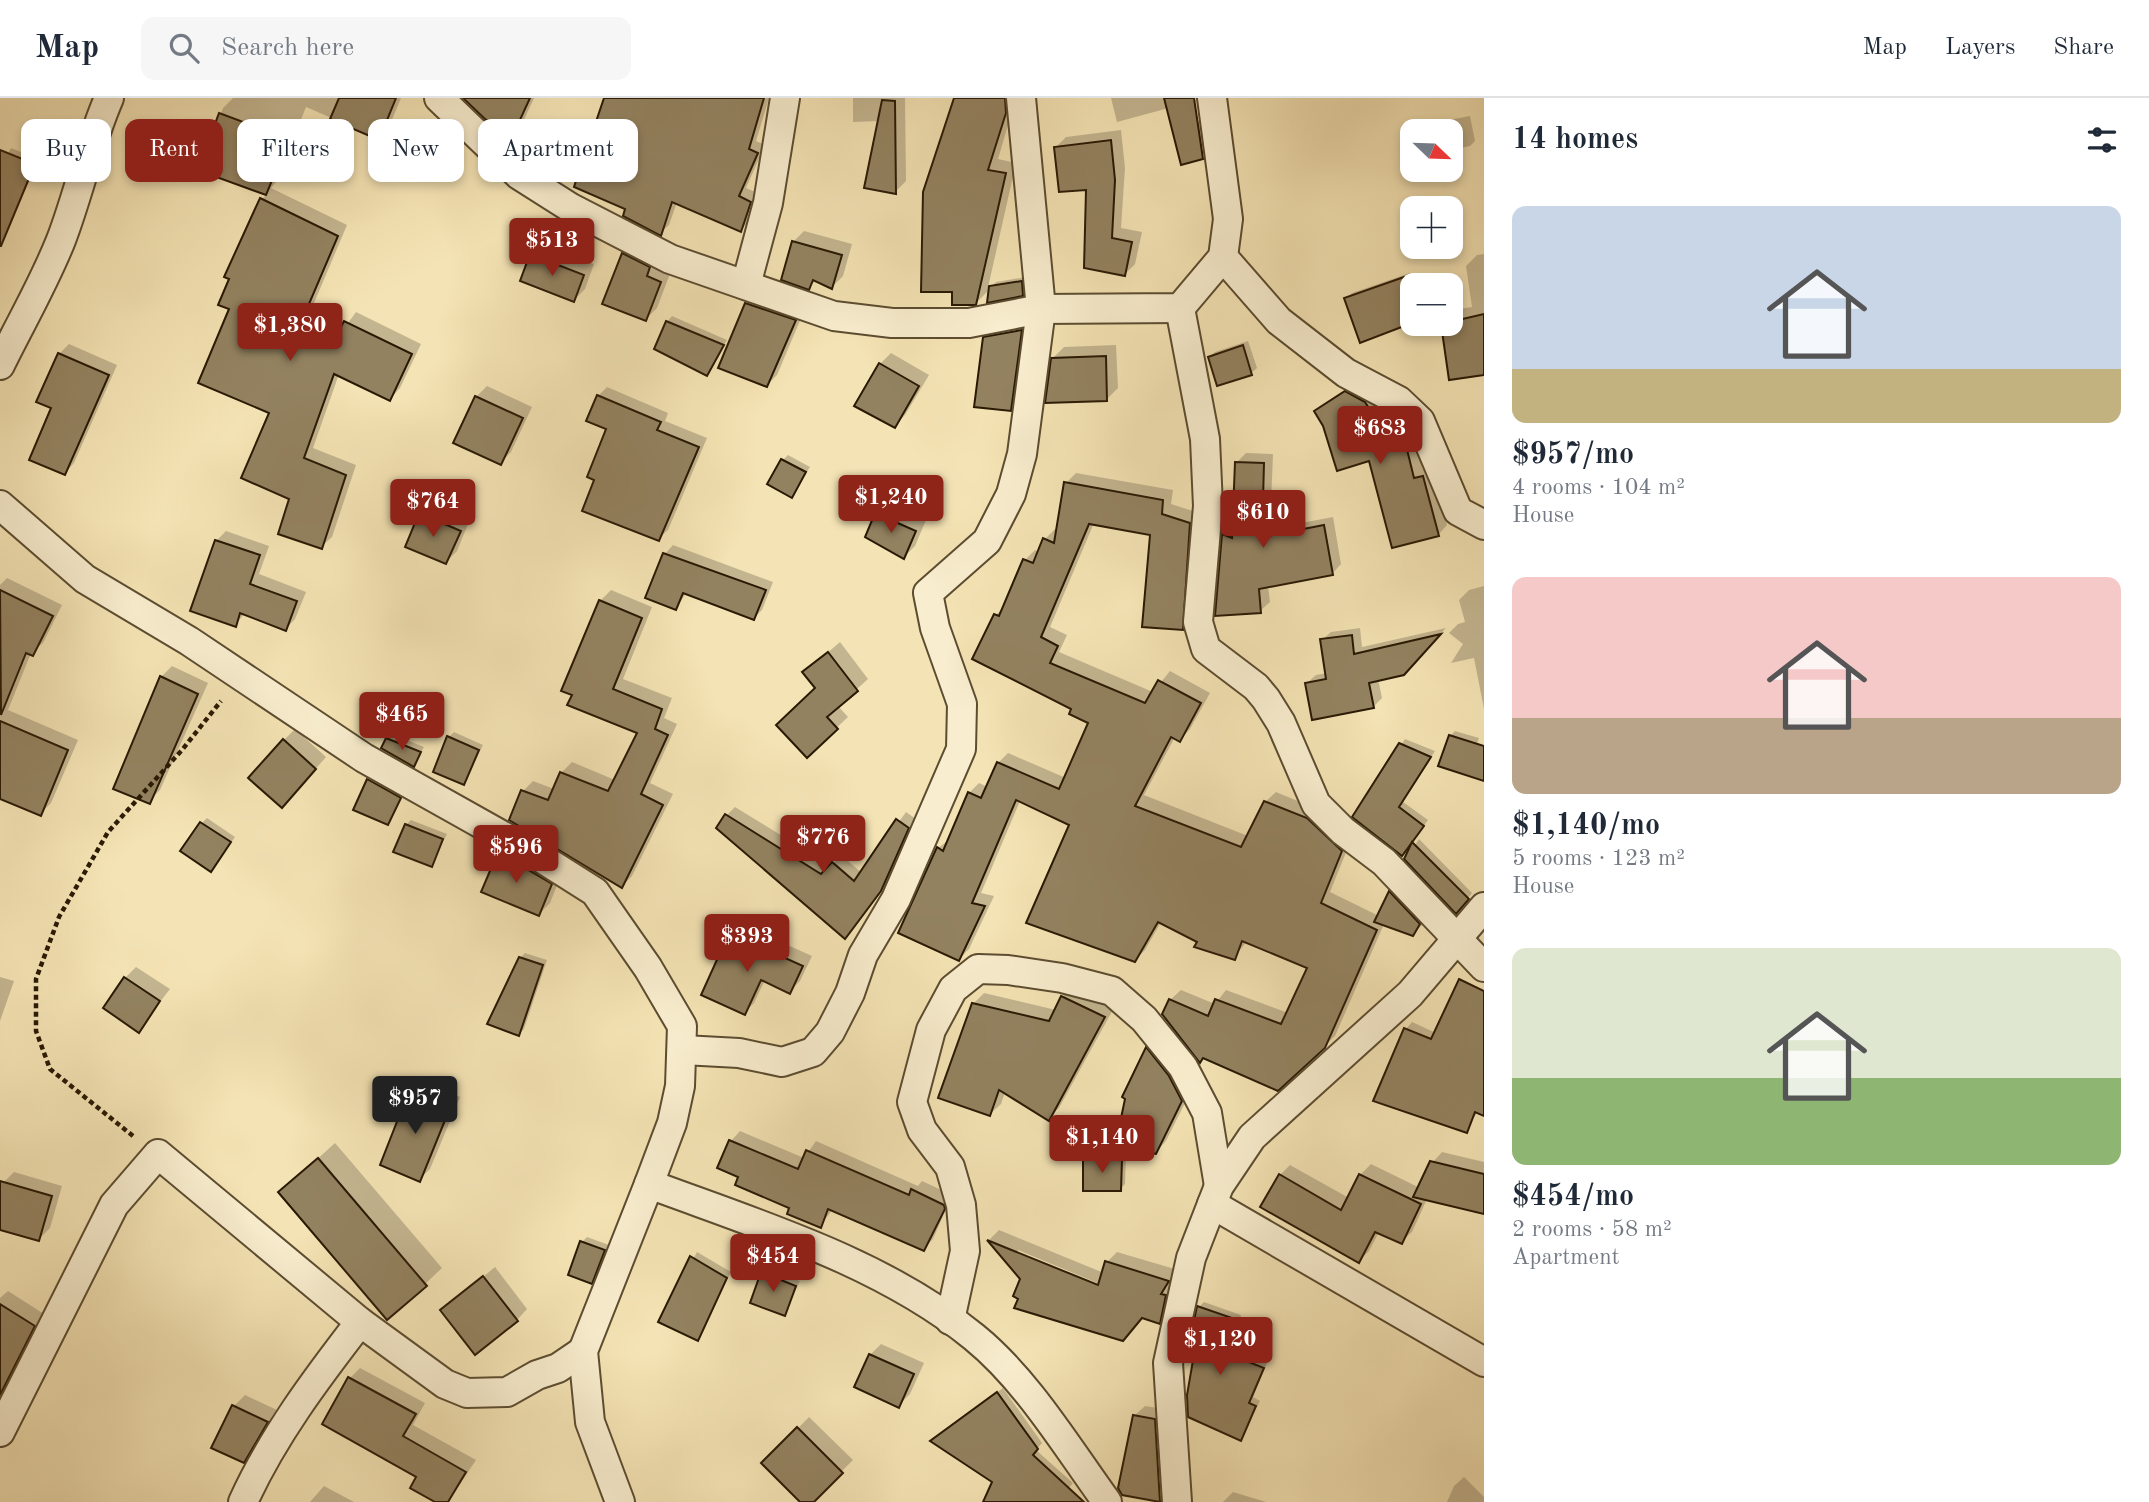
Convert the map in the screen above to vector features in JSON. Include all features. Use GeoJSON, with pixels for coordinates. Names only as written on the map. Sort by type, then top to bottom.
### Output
{"type":"FeatureCollection","features":[{"type":"Feature","properties":{"kind":"street"},"geometry":{"type":"LineString","coordinates":[[0,365],[60,243],[84,175],[97,125],[109,98]]}},
{"type":"Feature","properties":{"kind":"street"},"geometry":{"type":"LineString","coordinates":[[439,98],[519,174],[571,208],[670,259],[834,316],[892,323],[969,323],[1041,309],[1180,308],[1223,257],[1228,219],[1212,98]]}},
{"type":"Feature","properties":{"kind":"street"},"geometry":{"type":"LineString","coordinates":[[746,285],[768,203],[785,98]]}},
{"type":"Feature","properties":{"kind":"street"},"geometry":{"type":"LineString","coordinates":[[683,1050],[739,1053],[782,1062],[813,1052],[830,1032],[850,992],[863,955],[896,899],[961,749],[962,704],[935,628],[928,593],[987,541],[1011,494],[1022,454],[1031,402],[1041,309],[1020,98]]}},
{"type":"Feature","properties":{"kind":"street"},"geometry":{"type":"LineString","coordinates":[[1223,257],[1279,321],[1346,373],[1399,401],[1420,421],[1458,510],[1484,525]]}},
{"type":"Feature","properties":{"kind":"street"},"geometry":{"type":"LineString","coordinates":[[1180,308],[1205,439],[1208,506],[1198,622],[1206,649],[1256,687],[1266,699],[1281,723],[1315,804],[1343,831],[1384,862],[1459,937],[1484,967]]}},
{"type":"Feature","properties":{"kind":"street"},"geometry":{"type":"LineString","coordinates":[[0,505],[85,579],[241,676],[365,758],[535,854],[596,892],[648,968],[682,1026],[680,1086],[672,1122],[583,1352],[590,1422],[620,1502]]}},
{"type":"Feature","properties":{"kind":"street"},"geometry":{"type":"LineString","coordinates":[[1177,1502],[1168,1363],[1191,1258],[1216,1195],[1252,1137],[1410,993],[1484,907]]}},
{"type":"Feature","properties":{"kind":"street"},"geometry":{"type":"LineString","coordinates":[[950,1320],[965,1251],[961,1205],[950,1167],[922,1130],[912,1102],[931,1030],[953,989],[978,969],[1008,970],[1062,978],[1112,991],[1144,1019],[1183,1067],[1207,1113],[1216,1195]]}},
{"type":"Feature","properties":{"kind":"street"},"geometry":{"type":"LineString","coordinates":[[0,1432],[114,1205],[158,1154],[360,1322],[445,1384],[467,1393],[507,1392],[537,1375],[558,1368],[583,1352]]}},
{"type":"Feature","properties":{"kind":"street"},"geometry":{"type":"LineString","coordinates":[[649,1184],[778,1232],[886,1280],[950,1320],[975,1338],[1034,1400],[1107,1502]]}},
{"type":"Feature","properties":{"kind":"street"},"geometry":{"type":"LineString","coordinates":[[1216,1195],[1484,1362]]}},
{"type":"Feature","properties":{"kind":"street"},"geometry":{"type":"LineString","coordinates":[[243,1502],[263,1459],[295,1409],[360,1322]]}},
{"type":"Feature","properties":{"kind":"path"},"geometry":{"type":"LineString","coordinates":[[158,1154],[50,1069],[36,1031],[36,979],[60,917],[108,832],[182,750],[241,676]]}},
{"type":"Feature","properties":{"kind":"building"},"geometry":{"type":"Polygon","coordinates":[[[339,98],[396,98],[388,119],[368,119],[368,135],[354,129],[354,119],[330,119],[339,98]]]}},
{"type":"Feature","properties":{"kind":"building"},"geometry":{"type":"Polygon","coordinates":[[[463,98],[530,98],[520,119],[485,119],[463,98]]]}},
{"type":"Feature","properties":{"kind":"building"},"geometry":{"type":"Polygon","coordinates":[[[604,98],[764,98],[749,149],[758,153],[739,196],[751,202],[741,232],[672,202],[661,236],[623,216],[625,209],[574,187],[576,182],[638,182],[638,119],[597,119],[604,98]]]}},
{"type":"Feature","properties":{"kind":"building"},"geometry":{"type":"Polygon","coordinates":[[[954,98],[1005,98],[1006,113],[988,170],[1006,173],[976,305],[952,305],[952,292],[921,292],[923,192],[954,98]]]}},
{"type":"Feature","properties":{"kind":"building"},"geometry":{"type":"Polygon","coordinates":[[[1164,98],[1194,98],[1203,159],[1181,165],[1164,98]]]}},
{"type":"Feature","properties":{"kind":"building"},"geometry":{"type":"Polygon","coordinates":[[[882,100],[895,101],[896,194],[864,188],[882,100]]]}},
{"type":"Feature","properties":{"kind":"building"},"geometry":{"type":"Polygon","coordinates":[[[219,113],[237,120],[237,182],[271,182],[266,195],[223,179],[223,119],[217,119],[219,113]]]}},
{"type":"Feature","properties":{"kind":"building"},"geometry":{"type":"Polygon","coordinates":[[[1111,140],[1115,180],[1112,238],[1132,242],[1125,276],[1084,268],[1086,190],[1059,192],[1054,147],[1111,140]]]}},
{"type":"Feature","properties":{"kind":"building"},"geometry":{"type":"Polygon","coordinates":[[[0,150],[21,158],[21,182],[28,182],[0,246],[0,150]]]}},
{"type":"Feature","properties":{"kind":"building"},"geometry":{"type":"Polygon","coordinates":[[[260,198],[338,236],[297,332],[330,348],[344,321],[412,354],[390,401],[334,374],[304,458],[346,475],[322,549],[278,534],[289,499],[241,478],[269,413],[198,383],[229,309],[218,305],[229,279],[224,277],[260,198]]]}},
{"type":"Feature","properties":{"kind":"building"},"geometry":{"type":"Polygon","coordinates":[[[792,241],[842,255],[832,289],[813,280],[809,290],[781,280],[792,241]]]}},
{"type":"Feature","properties":{"kind":"building"},"geometry":{"type":"Polygon","coordinates":[[[622,253],[650,267],[647,276],[661,282],[646,321],[602,304],[622,253]]]}},
{"type":"Feature","properties":{"kind":"building"},"geometry":{"type":"Polygon","coordinates":[[[530,254],[584,275],[574,302],[520,281],[530,254]]]}},
{"type":"Feature","properties":{"kind":"building"},"geometry":{"type":"Polygon","coordinates":[[[1400,278],[1400,328],[1360,343],[1344,298],[1400,278]]]}},
{"type":"Feature","properties":{"kind":"building"},"geometry":{"type":"Polygon","coordinates":[[[1022,281],[1023,296],[987,303],[989,286],[1022,281]]]}},
{"type":"Feature","properties":{"kind":"building"},"geometry":{"type":"Polygon","coordinates":[[[745,303],[796,320],[767,387],[718,368],[745,303]]]}},
{"type":"Feature","properties":{"kind":"building"},"geometry":{"type":"Polygon","coordinates":[[[1484,314],[1484,375],[1449,380],[1443,336],[1463,336],[1463,319],[1484,314]]]}},
{"type":"Feature","properties":{"kind":"building"},"geometry":{"type":"Polygon","coordinates":[[[666,321],[724,345],[707,376],[654,349],[666,321]]]}},
{"type":"Feature","properties":{"kind":"building"},"geometry":{"type":"Polygon","coordinates":[[[1022,330],[1011,411],[974,407],[983,337],[1022,330]]]}},
{"type":"Feature","properties":{"kind":"building"},"geometry":{"type":"Polygon","coordinates":[[[1243,345],[1252,375],[1217,386],[1208,357],[1243,345]]]}},
{"type":"Feature","properties":{"kind":"building"},"geometry":{"type":"Polygon","coordinates":[[[58,353],[109,375],[65,475],[29,460],[51,408],[36,402],[58,353]]]}},
{"type":"Feature","properties":{"kind":"building"},"geometry":{"type":"Polygon","coordinates":[[[1106,356],[1107,401],[1045,403],[1051,358],[1106,356]]]}},
{"type":"Feature","properties":{"kind":"building"},"geometry":{"type":"Polygon","coordinates":[[[879,363],[919,386],[895,428],[854,406],[879,363]]]}},
{"type":"Feature","properties":{"kind":"building"},"geometry":{"type":"Polygon","coordinates":[[[1345,391],[1365,402],[1377,421],[1392,417],[1401,425],[1414,478],[1423,476],[1439,536],[1392,548],[1369,461],[1337,471],[1323,426],[1314,411],[1345,391]]]}},
{"type":"Feature","properties":{"kind":"building"},"geometry":{"type":"Polygon","coordinates":[[[597,395],[661,422],[657,430],[699,447],[659,541],[582,511],[594,480],[587,477],[606,429],[586,421],[597,395]]]}},
{"type":"Feature","properties":{"kind":"building"},"geometry":{"type":"Polygon","coordinates":[[[475,396],[523,418],[501,465],[453,443],[475,396]]]}},
{"type":"Feature","properties":{"kind":"building"},"geometry":{"type":"Polygon","coordinates":[[[781,459],[806,472],[792,498],[767,484],[781,459]]]}},
{"type":"Feature","properties":{"kind":"building"},"geometry":{"type":"Polygon","coordinates":[[[1235,462],[1264,463],[1262,537],[1324,525],[1333,575],[1259,589],[1261,613],[1215,616],[1222,534],[1232,538],[1235,462]]]}},
{"type":"Feature","properties":{"kind":"building"},"geometry":{"type":"Polygon","coordinates":[[[1064,482],[1163,500],[1162,514],[1190,523],[1183,630],[1142,627],[1150,535],[1089,524],[1041,637],[1058,646],[1050,663],[1145,703],[1158,680],[1201,703],[1180,742],[1171,737],[1135,806],[1241,847],[1264,801],[1307,818],[1342,851],[1321,903],[1377,930],[1325,1048],[1278,1091],[1203,1058],[1200,1063],[1162,1014],[1169,999],[1208,1016],[1215,999],[1281,1024],[1307,968],[1242,941],[1235,960],[1194,947],[1197,942],[1158,922],[1135,962],[1026,923],[1069,825],[1016,800],[972,903],[985,906],[959,961],[898,933],[937,847],[943,851],[968,792],[981,798],[997,762],[1059,789],[1088,723],[1069,714],[1071,709],[972,659],[994,614],[999,616],[1023,559],[1033,563],[1043,538],[1054,543],[1064,482]]]}},
{"type":"Feature","properties":{"kind":"building"},"geometry":{"type":"Polygon","coordinates":[[[419,513],[461,531],[446,564],[405,547],[419,513]]]}},
{"type":"Feature","properties":{"kind":"building"},"geometry":{"type":"Polygon","coordinates":[[[875,513],[916,531],[904,559],[865,537],[875,513]]]}},
{"type":"Feature","properties":{"kind":"building"},"geometry":{"type":"Polygon","coordinates":[[[215,540],[260,555],[250,584],[297,601],[286,631],[240,613],[236,627],[190,611],[215,540]]]}},
{"type":"Feature","properties":{"kind":"building"},"geometry":{"type":"Polygon","coordinates":[[[663,553],[766,590],[754,620],[683,593],[676,610],[645,598],[663,553]]]}},
{"type":"Feature","properties":{"kind":"building"},"geometry":{"type":"Polygon","coordinates":[[[0,590],[53,616],[33,656],[26,653],[1,715],[0,590]]]}},
{"type":"Feature","properties":{"kind":"building"},"geometry":{"type":"Polygon","coordinates":[[[599,600],[642,618],[613,689],[662,709],[655,729],[668,735],[641,794],[663,805],[622,888],[509,820],[521,790],[548,800],[560,772],[608,791],[637,733],[567,705],[572,695],[561,691],[599,600]]]}},
{"type":"Feature","properties":{"kind":"building"},"geometry":{"type":"Polygon","coordinates":[[[1441,634],[1404,675],[1369,683],[1374,708],[1312,720],[1305,683],[1326,679],[1320,639],[1352,635],[1354,654],[1441,634]]]}},
{"type":"Feature","properties":{"kind":"building"},"geometry":{"type":"Polygon","coordinates":[[[828,652],[858,691],[827,717],[838,729],[807,758],[776,725],[815,688],[802,672],[828,652]]]}},
{"type":"Feature","properties":{"kind":"building"},"geometry":{"type":"Polygon","coordinates":[[[160,676],[198,694],[150,804],[113,789],[160,676]]]}},
{"type":"Feature","properties":{"kind":"building"},"geometry":{"type":"Polygon","coordinates":[[[0,721],[68,750],[41,816],[0,799],[0,721]]]}},
{"type":"Feature","properties":{"kind":"building"},"geometry":{"type":"Polygon","coordinates":[[[1449,735],[1484,746],[1484,781],[1438,766],[1449,735]]]}},
{"type":"Feature","properties":{"kind":"building"},"geometry":{"type":"Polygon","coordinates":[[[447,736],[479,750],[464,785],[433,772],[447,736]]]}},
{"type":"Feature","properties":{"kind":"building"},"geometry":{"type":"Polygon","coordinates":[[[386,738],[421,752],[414,767],[381,748],[386,738]]]}},
{"type":"Feature","properties":{"kind":"building"},"geometry":{"type":"Polygon","coordinates":[[[283,739],[316,769],[282,808],[248,778],[283,739]]]}},
{"type":"Feature","properties":{"kind":"building"},"geometry":{"type":"Polygon","coordinates":[[[1399,743],[1431,757],[1399,807],[1424,826],[1402,856],[1352,817],[1399,743]]]}},
{"type":"Feature","properties":{"kind":"building"},"geometry":{"type":"Polygon","coordinates":[[[367,779],[401,798],[388,825],[353,810],[367,779]]]}},
{"type":"Feature","properties":{"kind":"building"},"geometry":{"type":"Polygon","coordinates":[[[725,814],[821,874],[832,862],[854,881],[896,819],[909,828],[881,891],[845,939],[716,828],[725,814]]]}},
{"type":"Feature","properties":{"kind":"building"},"geometry":{"type":"Polygon","coordinates":[[[200,822],[231,842],[211,872],[180,851],[200,822]]]}},
{"type":"Feature","properties":{"kind":"building"},"geometry":{"type":"Polygon","coordinates":[[[405,824],[443,839],[432,867],[393,852],[405,824]]]}},
{"type":"Feature","properties":{"kind":"building"},"geometry":{"type":"Polygon","coordinates":[[[1412,842],[1469,899],[1456,914],[1404,859],[1412,842]]]}},
{"type":"Feature","properties":{"kind":"building"},"geometry":{"type":"Polygon","coordinates":[[[498,852],[552,884],[539,916],[481,892],[498,852]]]}},
{"type":"Feature","properties":{"kind":"building"},"geometry":{"type":"Polygon","coordinates":[[[1389,891],[1420,924],[1413,936],[1374,922],[1389,891]]]}},
{"type":"Feature","properties":{"kind":"building"},"geometry":{"type":"Polygon","coordinates":[[[729,933],[803,966],[790,994],[761,980],[745,1015],[701,995],[729,933]]]}},
{"type":"Feature","properties":{"kind":"building"},"geometry":{"type":"Polygon","coordinates":[[[519,957],[543,965],[519,1036],[487,1024],[519,957]]]}},
{"type":"Feature","properties":{"kind":"building"},"geometry":{"type":"Polygon","coordinates":[[[124,977],[160,1001],[139,1033],[103,1008],[124,977]]]}},
{"type":"Feature","properties":{"kind":"building"},"geometry":{"type":"Polygon","coordinates":[[[1459,979],[1484,991],[1484,1116],[1475,1112],[1467,1133],[1373,1101],[1404,1028],[1431,1039],[1459,979]]]}},
{"type":"Feature","properties":{"kind":"building"},"geometry":{"type":"Polygon","coordinates":[[[1061,996],[1105,1017],[1049,1121],[999,1090],[990,1116],[938,1098],[972,1003],[1049,1021],[1061,996]]]}},
{"type":"Feature","properties":{"kind":"building"},"geometry":{"type":"Polygon","coordinates":[[[1146,1047],[1169,1076],[1182,1101],[1156,1154],[1115,1147],[1125,1099],[1122,1097],[1146,1047]]]}},
{"type":"Feature","properties":{"kind":"building"},"geometry":{"type":"Polygon","coordinates":[[[409,1091],[450,1108],[420,1182],[380,1165],[409,1091]]]}},
{"type":"Feature","properties":{"kind":"building"},"geometry":{"type":"Polygon","coordinates":[[[729,1140],[798,1169],[806,1150],[909,1195],[911,1189],[944,1205],[945,1209],[924,1251],[828,1209],[821,1228],[787,1214],[789,1208],[735,1185],[738,1177],[717,1168],[729,1140]]]}},
{"type":"Feature","properties":{"kind":"building"},"geometry":{"type":"Polygon","coordinates":[[[318,1158],[427,1286],[387,1320],[278,1192],[318,1158]]]}},
{"type":"Feature","properties":{"kind":"building"},"geometry":{"type":"Polygon","coordinates":[[[1083,1159],[1122,1159],[1121,1191],[1083,1191],[1083,1159]]]}},
{"type":"Feature","properties":{"kind":"building"},"geometry":{"type":"Polygon","coordinates":[[[1430,1161],[1484,1174],[1484,1214],[1413,1197],[1430,1161]]]}},
{"type":"Feature","properties":{"kind":"building"},"geometry":{"type":"Polygon","coordinates":[[[1279,1174],[1341,1210],[1359,1174],[1421,1204],[1402,1244],[1375,1232],[1359,1263],[1260,1207],[1279,1174]]]}},
{"type":"Feature","properties":{"kind":"building"},"geometry":{"type":"Polygon","coordinates":[[[0,1181],[52,1196],[39,1241],[0,1230],[0,1181]]]}},
{"type":"Feature","properties":{"kind":"building"},"geometry":{"type":"Polygon","coordinates":[[[987,1240],[1098,1285],[1105,1261],[1169,1281],[1161,1294],[1166,1295],[1160,1324],[1142,1318],[1123,1341],[1014,1308],[1018,1299],[1013,1296],[1020,1279],[987,1240]]]}},
{"type":"Feature","properties":{"kind":"building"},"geometry":{"type":"Polygon","coordinates":[[[580,1241],[605,1250],[592,1284],[568,1275],[580,1241]]]}},
{"type":"Feature","properties":{"kind":"building"},"geometry":{"type":"Polygon","coordinates":[[[690,1256],[727,1278],[698,1341],[658,1322],[690,1256]]]}},
{"type":"Feature","properties":{"kind":"building"},"geometry":{"type":"Polygon","coordinates":[[[761,1272],[796,1286],[785,1316],[750,1303],[761,1272]]]}},
{"type":"Feature","properties":{"kind":"building"},"geometry":{"type":"Polygon","coordinates":[[[483,1276],[518,1321],[475,1355],[440,1310],[483,1276]]]}},
{"type":"Feature","properties":{"kind":"building"},"geometry":{"type":"Polygon","coordinates":[[[0,1304],[35,1326],[0,1395],[0,1304]]]}},
{"type":"Feature","properties":{"kind":"building"},"geometry":{"type":"Polygon","coordinates":[[[1197,1306],[1238,1320],[1226,1353],[1264,1368],[1249,1403],[1256,1406],[1241,1441],[1188,1417],[1187,1395],[1197,1337],[1191,1335],[1197,1306]]]}},
{"type":"Feature","properties":{"kind":"building"},"geometry":{"type":"Polygon","coordinates":[[[869,1354],[914,1374],[899,1408],[854,1387],[869,1354]]]}},
{"type":"Feature","properties":{"kind":"building"},"geometry":{"type":"Polygon","coordinates":[[[348,1377],[416,1414],[403,1436],[466,1472],[448,1502],[435,1502],[410,1488],[416,1477],[322,1424],[348,1377]]]}},
{"type":"Feature","properties":{"kind":"building"},"geometry":{"type":"Polygon","coordinates":[[[997,1392],[1038,1449],[1033,1455],[1084,1502],[983,1502],[992,1482],[930,1441],[997,1392]]]}},
{"type":"Feature","properties":{"kind":"building"},"geometry":{"type":"Polygon","coordinates":[[[232,1405],[268,1422],[244,1463],[211,1448],[232,1405]]]}},
{"type":"Feature","properties":{"kind":"building"},"geometry":{"type":"Polygon","coordinates":[[[1133,1415],[1155,1419],[1160,1502],[1122,1495],[1118,1488],[1133,1415]]]}},
{"type":"Feature","properties":{"kind":"building"},"geometry":{"type":"Polygon","coordinates":[[[797,1427],[843,1473],[814,1502],[800,1502],[761,1463],[797,1427]]]}}]}
